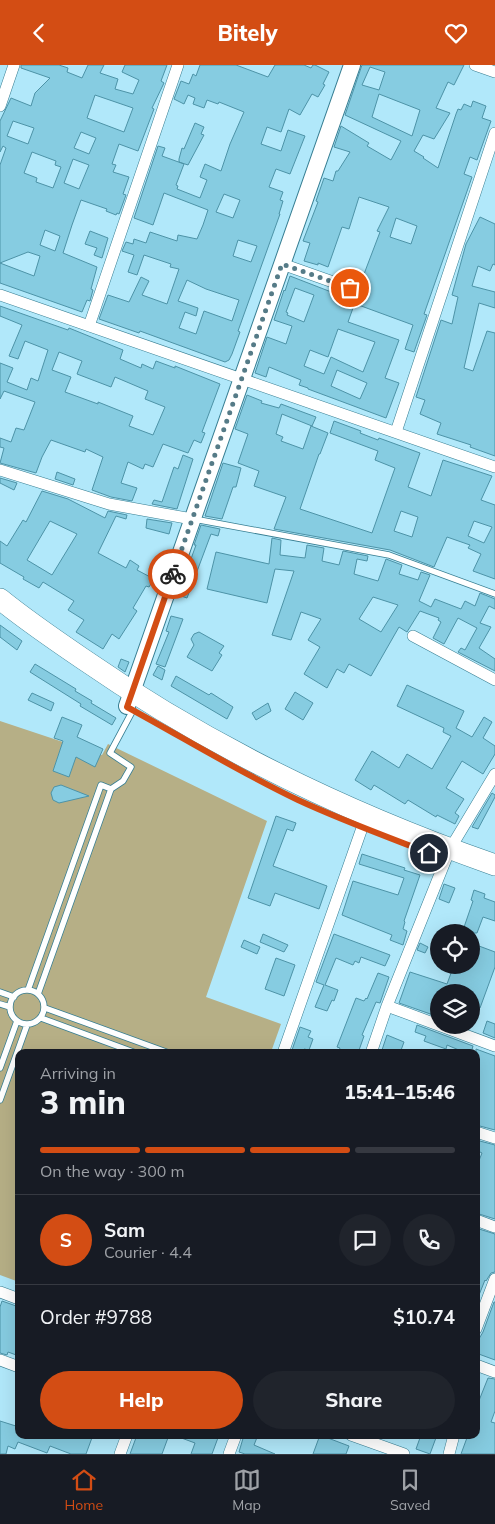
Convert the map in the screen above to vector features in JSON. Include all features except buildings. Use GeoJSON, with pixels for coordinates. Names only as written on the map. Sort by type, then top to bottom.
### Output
{"type":"FeatureCollection","features":[{"type":"Feature","properties":{"kind":"highway"},"geometry":{"type":"LineString","coordinates":[[0,599],[131,703],[215,742],[302,787],[495,877]]}},
{"type":"Feature","properties":{"kind":"highway"},"geometry":{"type":"LineString","coordinates":[[0,616],[210,755],[298,800],[362,828],[448,854],[495,865]]}},
{"type":"Feature","properties":{"kind":"street"},"geometry":{"type":"LineString","coordinates":[[0,106],[14,65]]}},
{"type":"Feature","properties":{"kind":"street"},"geometry":{"type":"LineString","coordinates":[[89,326],[178,65]]}},
{"type":"Feature","properties":{"kind":"street"},"geometry":{"type":"LineString","coordinates":[[131,703],[192,519],[352,65]]}},
{"type":"Feature","properties":{"kind":"street"},"geometry":{"type":"LineString","coordinates":[[475,65],[495,72]]}},
{"type":"Feature","properties":{"kind":"street"},"geometry":{"type":"LineString","coordinates":[[396,432],[495,133]]}},
{"type":"Feature","properties":{"kind":"street"},"geometry":{"type":"LineString","coordinates":[[282,264],[350,288]]}},
{"type":"Feature","properties":{"kind":"street"},"geometry":{"type":"LineString","coordinates":[[0,295],[495,467]]}},
{"type":"Feature","properties":{"kind":"street"},"geometry":{"type":"LineString","coordinates":[[0,470],[109,504],[192,519]]}},
{"type":"Feature","properties":{"kind":"street"},"geometry":{"type":"LineString","coordinates":[[413,636],[495,680]]}},
{"type":"Feature","properties":{"kind":"street"},"geometry":{"type":"LineString","coordinates":[[372,1049],[387,1007],[448,854],[495,774]]}},
{"type":"Feature","properties":{"kind":"street"},"geometry":{"type":"LineString","coordinates":[[284,1049],[362,828]]}},
{"type":"Feature","properties":{"kind":"street"},"geometry":{"type":"LineString","coordinates":[[387,1007],[495,1046]]}},
{"type":"Feature","properties":{"kind":"street"},"geometry":{"type":"LineString","coordinates":[[480,1133],[495,1139]]}},
{"type":"Feature","properties":{"kind":"street"},"geometry":{"type":"LineString","coordinates":[[480,1222],[495,1227]]}},
{"type":"Feature","properties":{"kind":"street"},"geometry":{"type":"LineString","coordinates":[[480,1318],[495,1279]]}},
{"type":"Feature","properties":{"kind":"street"},"geometry":{"type":"LineString","coordinates":[[0,1292],[15,1298]]}},
{"type":"Feature","properties":{"kind":"street"},"geometry":{"type":"LineString","coordinates":[[0,1360],[15,1366]]}},
{"type":"Feature","properties":{"kind":"street"},"geometry":{"type":"LineString","coordinates":[[480,1366],[495,1371]]}},
{"type":"Feature","properties":{"kind":"street"},"geometry":{"type":"LineString","coordinates":[[120,1454],[126,1439]]}},
{"type":"Feature","properties":{"kind":"street"},"geometry":{"type":"LineString","coordinates":[[229,1454],[235,1439]]}},
{"type":"Feature","properties":{"kind":"street"},"geometry":{"type":"LineString","coordinates":[[362,1439],[404,1454]]}},
{"type":"Feature","properties":{"kind":"street"},"geometry":{"type":"LineString","coordinates":[[449,1454],[453,1439]]}},
{"type":"Feature","properties":{"kind":"lane"},"geometry":{"type":"LineString","coordinates":[[192,519],[389,555],[495,594]]}},
{"type":"Feature","properties":{"kind":"lane"},"geometry":{"type":"LineString","coordinates":[[38,994],[111,789],[123,781],[131,767],[110,753],[131,703]]}},
{"type":"Feature","properties":{"kind":"lane"},"geometry":{"type":"LineString","coordinates":[[28,990],[101,785],[111,789]]}},
{"type":"Feature","properties":{"kind":"lane"},"geometry":{"type":"LineString","coordinates":[[28,990],[38,994],[42,998],[45,1008],[41,1018],[37,1022],[27,1025],[17,1021],[11,1013],[10,1007],[17,993],[28,990]]}},
{"type":"Feature","properties":{"kind":"lane"},"geometry":{"type":"LineString","coordinates":[[0,992],[14,997]]}},
{"type":"Feature","properties":{"kind":"lane"},"geometry":{"type":"LineString","coordinates":[[0,1004],[10,1007]]}},
{"type":"Feature","properties":{"kind":"lane"},"geometry":{"type":"LineString","coordinates":[[45,1008],[159,1049]]}},
{"type":"Feature","properties":{"kind":"lane"},"geometry":{"type":"LineString","coordinates":[[41,1018],[125,1049]]}},
{"type":"Feature","properties":{"kind":"lane"},"geometry":{"type":"LineString","coordinates":[[0,1068],[17,1021]]}},
{"type":"Feature","properties":{"kind":"lane"},"geometry":{"type":"LineString","coordinates":[[18,1049],[27,1025]]}},
{"type":"Feature","properties":{"kind":"lane"},"geometry":{"type":"LineString","coordinates":[[0,1100],[15,1058]]}},
{"type":"Feature","properties":{"kind":"shaded area"},"geometry":{"type":"Polygon","coordinates":[[[0,721],[102,755],[108,744],[267,821],[206,997],[281,1024],[272,1049],[15,1049],[15,1281],[0,1275],[0,721]]]}},
{"type":"Feature","properties":{"kind":"way so far"},"geometry":{"type":"LineString","coordinates":[[173,574],[282,264],[350,288]]}},
{"type":"Feature","properties":{"kind":"route"},"geometry":{"type":"LineString","coordinates":[[173,574],[127,707],[210,755],[298,800],[362,828],[429,853]]}}]}
